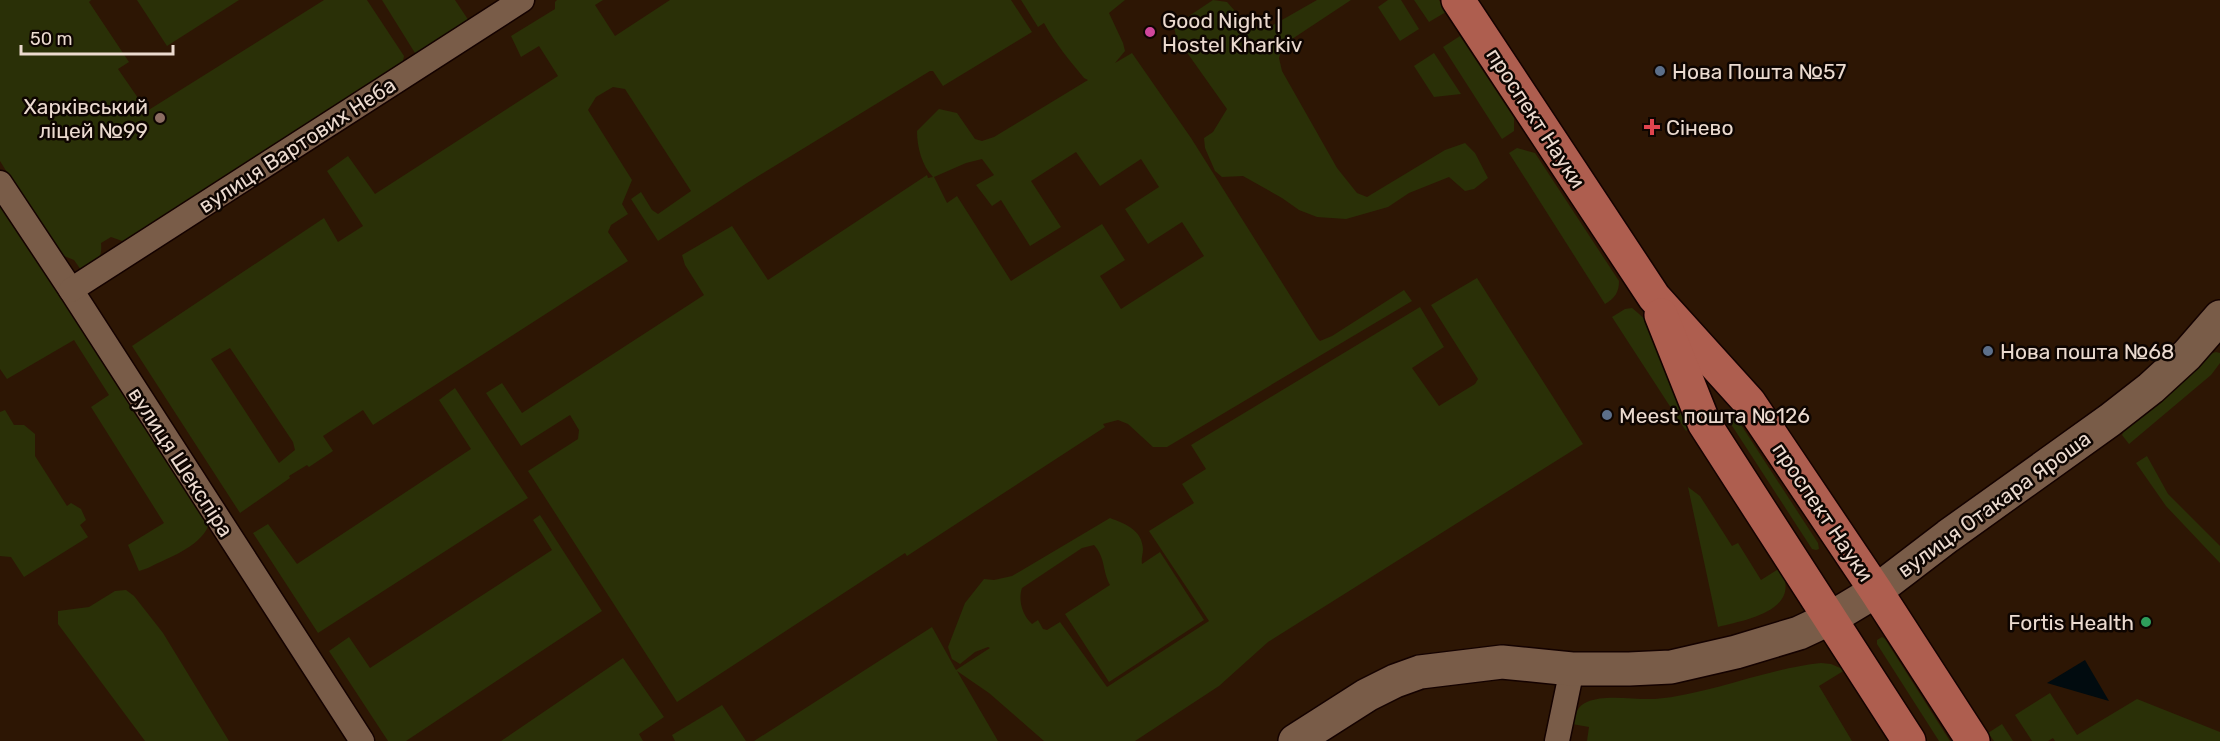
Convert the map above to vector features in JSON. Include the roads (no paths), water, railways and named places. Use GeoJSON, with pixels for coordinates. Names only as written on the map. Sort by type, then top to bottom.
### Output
{"type":"FeatureCollection","features":[{"type":"Feature","properties":{"kind":"main road","name":"проспект Науки"},"geometry":{"type":"LineString","coordinates":[[1458,0],[1654,297],[1749,402],[1973,741]]}},
{"type":"Feature","properties":{"kind":"main road","name":"проспект Науки"},"geometry":{"type":"LineString","coordinates":[[1654,297],[1704,423],[1909,741]]}},
{"type":"Feature","properties":{"kind":"street","name":"вулиця Вартових Неба"},"geometry":{"type":"LineString","coordinates":[[71,290],[522,0]]}},
{"type":"Feature","properties":{"kind":"street","name":"вулиця Шекспіра"},"geometry":{"type":"LineString","coordinates":[[0,183],[362,741]]}},
{"type":"Feature","properties":{"kind":"street","name":"вулиця Отакара Яроша"},"geometry":{"type":"LineString","coordinates":[[1295,741],[1366,695],[1420,672],[1502,662],[1572,669],[1671,667],[1770,643],[1799,633],[1831,618],[1876,591],[1948,536],[2084,439],[2151,388],[2187,355],[2220,317]]}},
{"type":"Feature","properties":{"kind":"street"},"geometry":{"type":"LineString","coordinates":[[1557,741],[1572,669]]}},
{"type":"Feature","properties":{"kind":"place","name":"Good Night | Hostel Kharkiv"},"geometry":{"type":"Point","coordinates":[1150,32]}},
{"type":"Feature","properties":{"kind":"place","name":"Нова Пошта №57"},"geometry":{"type":"Point","coordinates":[1660,71]}},
{"type":"Feature","properties":{"kind":"place","name":"Харківський ліцей №99"},"geometry":{"type":"Point","coordinates":[160,118]}},
{"type":"Feature","properties":{"kind":"place","name":"Сінево"},"geometry":{"type":"Point","coordinates":[1652,127]}},
{"type":"Feature","properties":{"kind":"place","name":"Нова пошта №68"},"geometry":{"type":"Point","coordinates":[1988,351]}},
{"type":"Feature","properties":{"kind":"place","name":"Meest пошта №126"},"geometry":{"type":"Point","coordinates":[1607,415]}},
{"type":"Feature","properties":{"kind":"place","name":"Fortis Health"},"geometry":{"type":"Point","coordinates":[2146,622]}}]}
